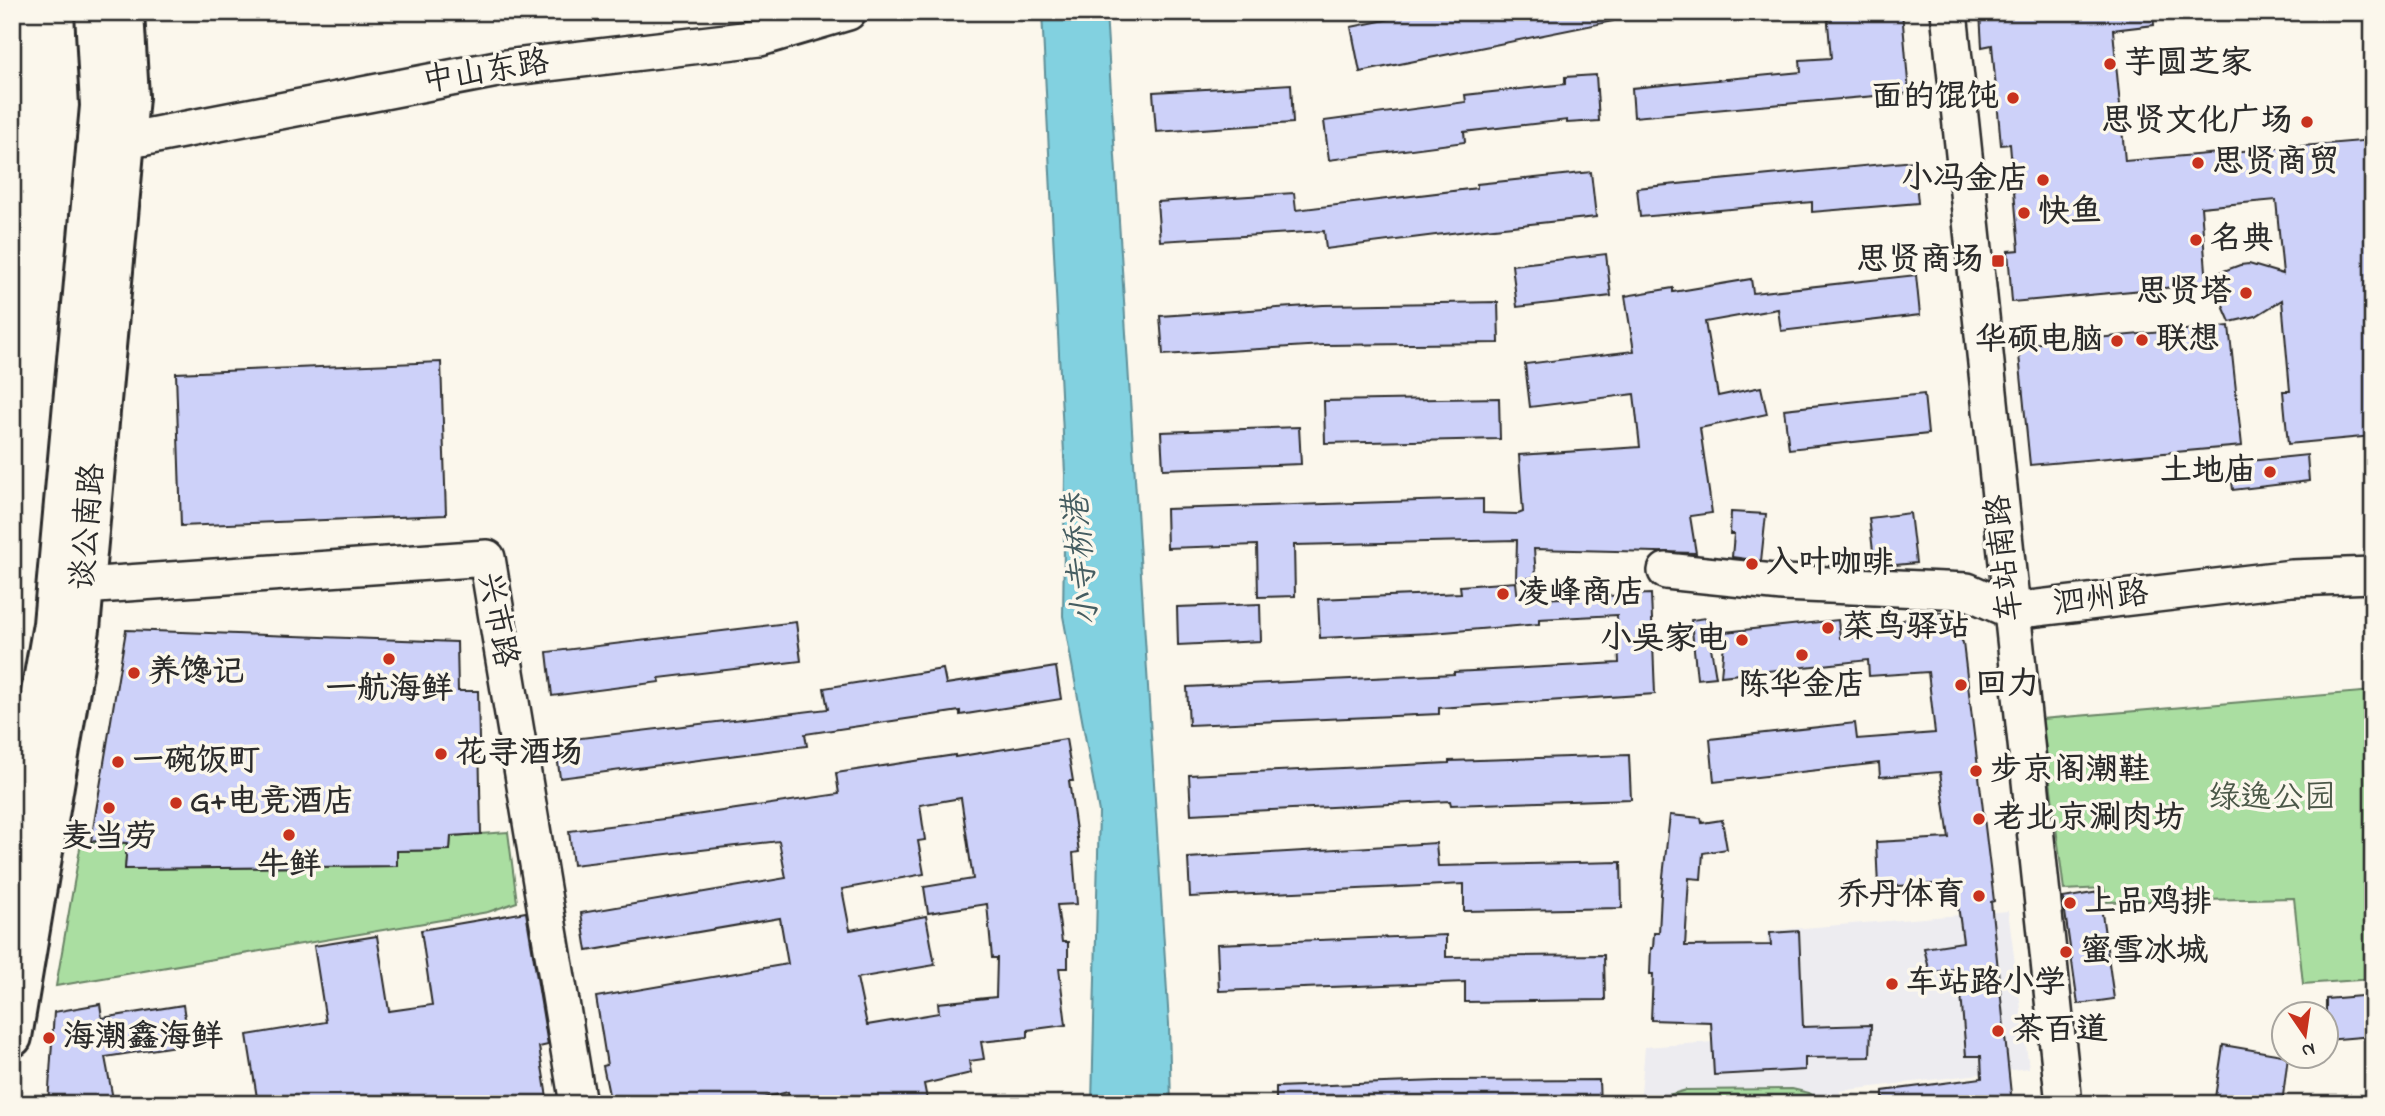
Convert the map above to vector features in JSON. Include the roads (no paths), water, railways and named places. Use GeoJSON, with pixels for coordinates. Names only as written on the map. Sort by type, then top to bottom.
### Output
{"type":"FeatureCollection","features":[{"type":"Feature","properties":{"kind":"main road","name":"谈公南路"},"geometry":{"type":"LineString","coordinates":[[12,859],[53,624],[70,586],[125,141],[95,12]]}},
{"type":"Feature","properties":{"kind":"main road","name":"谈公南路"},"geometry":{"type":"LineString","coordinates":[[12,1037],[80,629],[70,586],[124,12]]}},
{"type":"Feature","properties":{"kind":"street","name":"中山东路"},"geometry":{"type":"LineString","coordinates":[[125,141],[497,69],[760,38],[848,12]]}},
{"type":"Feature","properties":{"kind":"street","name":"车站南路"},"geometry":{"type":"LineString","coordinates":[[1949,12],[2064,1104]]}},
{"type":"Feature","properties":{"kind":"street","name":"兴市路"},"geometry":{"type":"LineString","coordinates":[[70,586],[486,558],[578,1104]]}},
{"type":"Feature","properties":{"kind":"street","name":"泗州路"},"geometry":{"type":"LineString","coordinates":[[1666,571],[1783,583],[1967,591],[2012,611],[2292,578],[2373,575]]}},
{"type":"Feature","properties":{"kind":"water","name":"小寺桥港"},"geometry":{"type":"Polygon","coordinates":[[[1042,12],[1106,12],[1169,1024],[1171,1104],[1092,1104],[1099,812],[1063,616],[1065,474],[1042,12]]]}},
{"type":"Feature","properties":{"kind":"place","name":"芋圆芝家"},"geometry":{"type":"Point","coordinates":[2110,64]}},
{"type":"Feature","properties":{"kind":"place","name":"面的馄饨"},"geometry":{"type":"Point","coordinates":[2013,98]}},
{"type":"Feature","properties":{"kind":"place","name":"思贤文化广场"},"geometry":{"type":"Point","coordinates":[2307,122]}},
{"type":"Feature","properties":{"kind":"place","name":"思贤商贸"},"geometry":{"type":"Point","coordinates":[2198,163]}},
{"type":"Feature","properties":{"kind":"place","name":"小冯金店"},"geometry":{"type":"Point","coordinates":[2043,180]}},
{"type":"Feature","properties":{"kind":"place","name":"快鱼"},"geometry":{"type":"Point","coordinates":[2024,213]}},
{"type":"Feature","properties":{"kind":"place","name":"名典"},"geometry":{"type":"Point","coordinates":[2196,240]}},
{"type":"Feature","properties":{"kind":"place","name":"思贤商场"},"geometry":{"type":"Point","coordinates":[1998,261]}},
{"type":"Feature","properties":{"kind":"place","name":"思贤塔"},"geometry":{"type":"Point","coordinates":[2246,293]}},
{"type":"Feature","properties":{"kind":"place","name":"联想"},"geometry":{"type":"Point","coordinates":[2142,340]}},
{"type":"Feature","properties":{"kind":"place","name":"华硕电脑"},"geometry":{"type":"Point","coordinates":[2117,341]}},
{"type":"Feature","properties":{"kind":"place","name":"土地庙"},"geometry":{"type":"Point","coordinates":[2270,472]}},
{"type":"Feature","properties":{"kind":"place","name":"入叶咖啡"},"geometry":{"type":"Point","coordinates":[1752,564]}},
{"type":"Feature","properties":{"kind":"place","name":"凌峰商店"},"geometry":{"type":"Point","coordinates":[1503,594]}},
{"type":"Feature","properties":{"kind":"place","name":"菜鸟驿站"},"geometry":{"type":"Point","coordinates":[1828,628]}},
{"type":"Feature","properties":{"kind":"place","name":"小吴家电"},"geometry":{"type":"Point","coordinates":[1742,640]}},
{"type":"Feature","properties":{"kind":"place","name":"陈华金店"},"geometry":{"type":"Point","coordinates":[1802,655]}},
{"type":"Feature","properties":{"kind":"place","name":"一航海鲜"},"geometry":{"type":"Point","coordinates":[389,659]}},
{"type":"Feature","properties":{"kind":"place","name":"养馋记"},"geometry":{"type":"Point","coordinates":[134,673]}},
{"type":"Feature","properties":{"kind":"place","name":"回力"},"geometry":{"type":"Point","coordinates":[1961,685]}},
{"type":"Feature","properties":{"kind":"place","name":"花寻酒场"},"geometry":{"type":"Point","coordinates":[441,754]}},
{"type":"Feature","properties":{"kind":"place","name":"一碗饭町"},"geometry":{"type":"Point","coordinates":[118,762]}},
{"type":"Feature","properties":{"kind":"place","name":"步京阁潮鞋"},"geometry":{"type":"Point","coordinates":[1976,771]}},
{"type":"Feature","properties":{"kind":"place","name":"G+电竞酒店"},"geometry":{"type":"Point","coordinates":[176,803]}},
{"type":"Feature","properties":{"kind":"place","name":"麦当劳"},"geometry":{"type":"Point","coordinates":[109,808]}},
{"type":"Feature","properties":{"kind":"place","name":"老北京涮肉坊"},"geometry":{"type":"Point","coordinates":[1979,819]}},
{"type":"Feature","properties":{"kind":"place","name":"牛鲜"},"geometry":{"type":"Point","coordinates":[289,835]}},
{"type":"Feature","properties":{"kind":"place","name":"乔丹体育"},"geometry":{"type":"Point","coordinates":[1979,896]}},
{"type":"Feature","properties":{"kind":"place","name":"上品鸡排"},"geometry":{"type":"Point","coordinates":[2070,903]}},
{"type":"Feature","properties":{"kind":"place","name":"蜜雪冰城"},"geometry":{"type":"Point","coordinates":[2066,952]}},
{"type":"Feature","properties":{"kind":"place","name":"车站路小学"},"geometry":{"type":"Point","coordinates":[1892,984]}},
{"type":"Feature","properties":{"kind":"place","name":"茶百道"},"geometry":{"type":"Point","coordinates":[1998,1031]}},
{"type":"Feature","properties":{"kind":"place","name":"海潮鑫海鲜"},"geometry":{"type":"Point","coordinates":[49,1038]}},
{"type":"Feature","properties":{"kind":"park label","name":"绿逸公园"},"geometry":{"type":"Point","coordinates":[2272,799]}}]}
